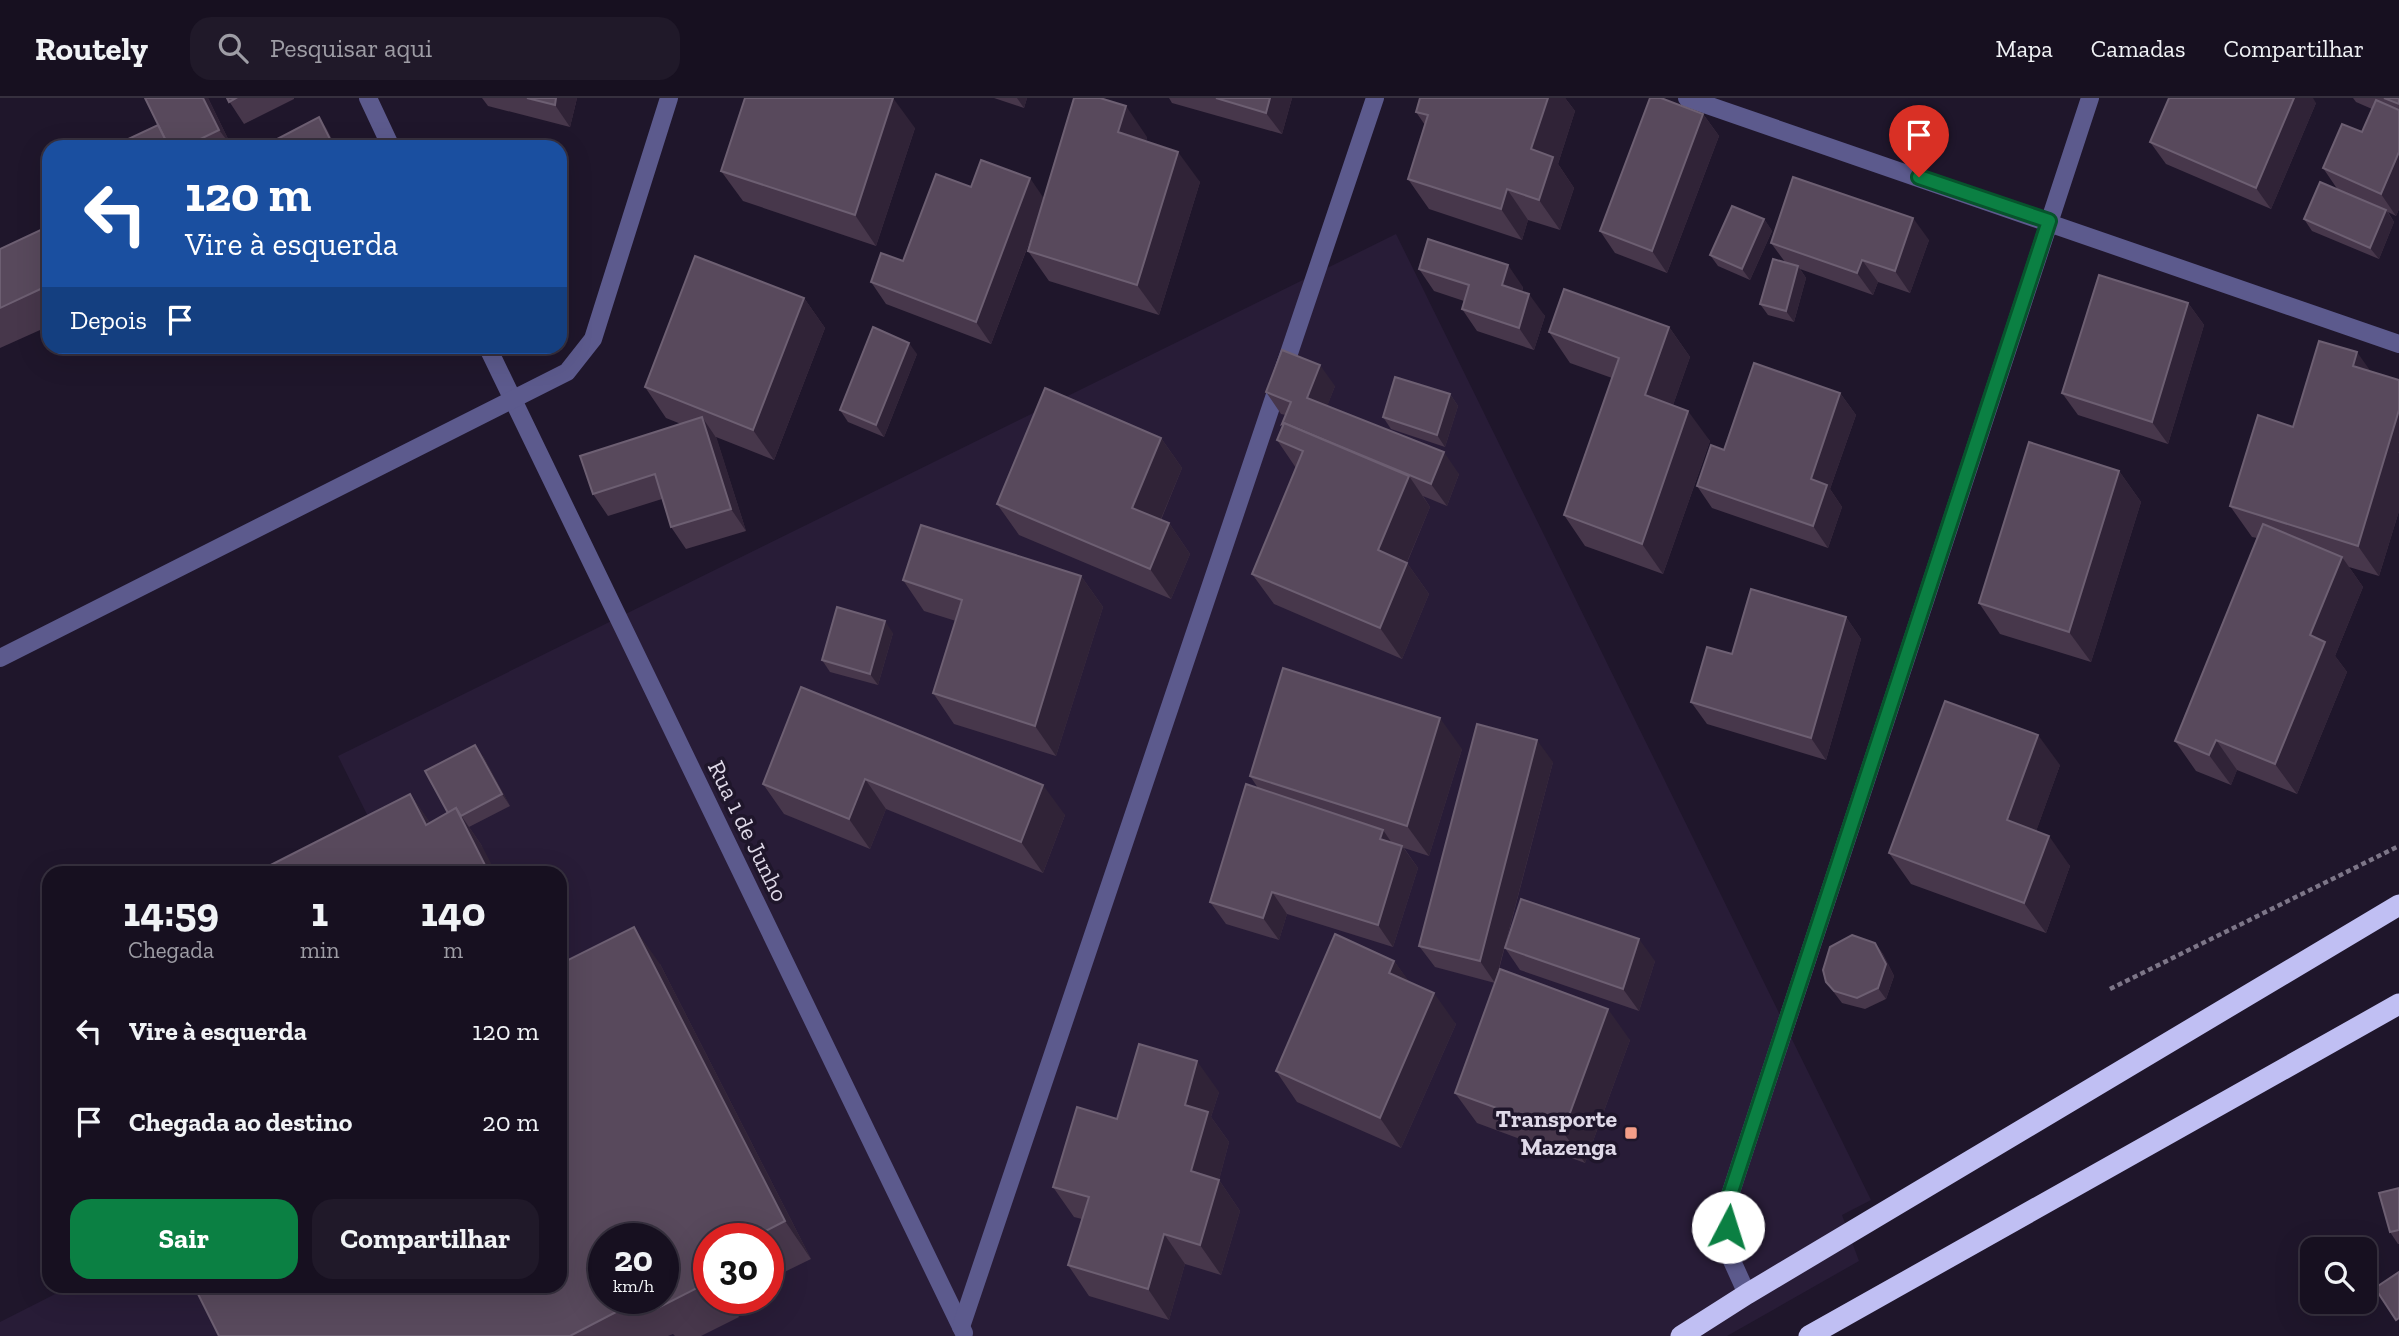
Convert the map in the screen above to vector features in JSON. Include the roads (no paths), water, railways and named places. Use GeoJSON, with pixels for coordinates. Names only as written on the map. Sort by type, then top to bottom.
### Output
{"type":"FeatureCollection","features":[{"type":"Feature","properties":{"kind":"highway"},"geometry":{"type":"LineString","coordinates":[[1681,1336],[2399,905]]}},
{"type":"Feature","properties":{"kind":"highway"},"geometry":{"type":"LineString","coordinates":[[1809,1336],[2399,1004]]}},
{"type":"Feature","properties":{"kind":"street"},"geometry":{"type":"LineString","coordinates":[[368,98],[388,140]]}},
{"type":"Feature","properties":{"kind":"street"},"geometry":{"type":"LineString","coordinates":[[0,658],[567,372],[593,339],[668,98]]}},
{"type":"Feature","properties":{"kind":"street"},"geometry":{"type":"LineString","coordinates":[[963,1332],[1375,98]]}},
{"type":"Feature","properties":{"kind":"street"},"geometry":{"type":"LineString","coordinates":[[1687,98],[2399,344]]}},
{"type":"Feature","properties":{"kind":"street"},"geometry":{"type":"LineString","coordinates":[[1747,1294],[1728,1252],[1728,1201],[2090,98]]}},
{"type":"Feature","properties":{"kind":"street","name":"Rua 1 de Junho"},"geometry":{"type":"LineString","coordinates":[[491,354],[963,1332]]}},
{"type":"Feature","properties":{"kind":"place","name":"Transporte Mazenga"},"geometry":{"type":"Point","coordinates":[1631,1133]}}]}
